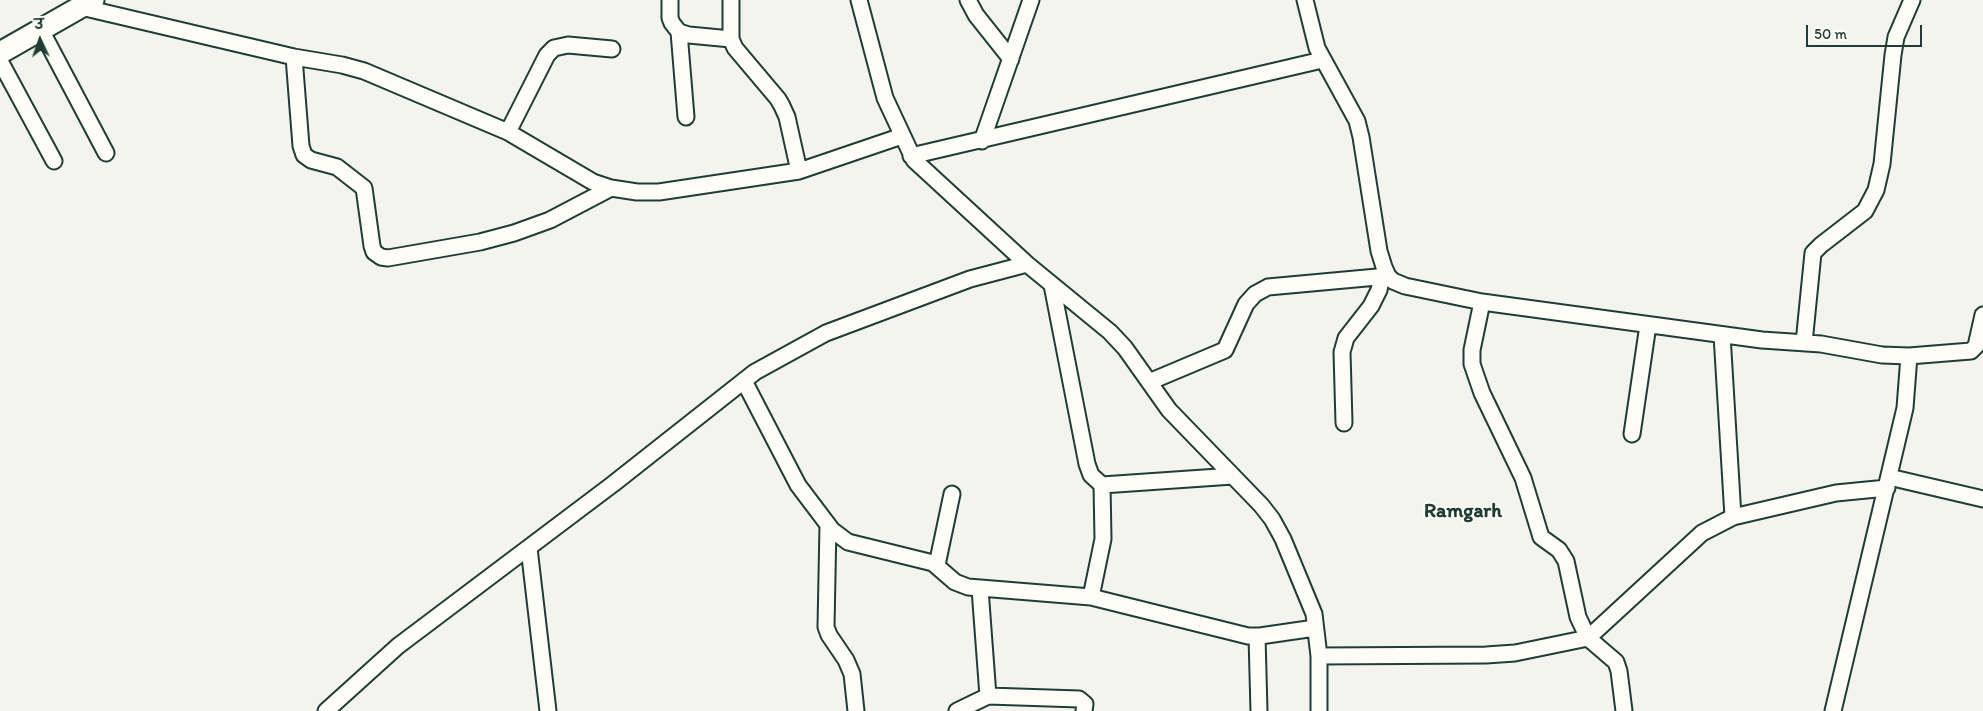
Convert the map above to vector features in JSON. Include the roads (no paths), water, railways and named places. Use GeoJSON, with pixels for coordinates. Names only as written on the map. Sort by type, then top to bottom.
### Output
{"type":"FeatureCollection","features":[{"type":"Feature","properties":{"kind":"main road"},"geometry":{"type":"LineString","coordinates":[[0,53],[87,3]]}},
{"type":"Feature","properties":{"kind":"street"},"geometry":{"type":"LineString","coordinates":[[670,0],[670,18],[679,32],[686,117]]}},
{"type":"Feature","properties":{"kind":"street"},"geometry":{"type":"LineString","coordinates":[[731,0],[731,39],[735,48],[778,99],[787,117],[799,171]]}},
{"type":"Feature","properties":{"kind":"street"},"geometry":{"type":"LineString","coordinates":[[859,0],[885,98],[913,158],[1023,260],[1110,332],[1125,348],[1169,410],[1261,505],[1272,519],[1283,539],[1314,614],[1318,656],[1319,711]]}},
{"type":"Feature","properties":{"kind":"street"},"geometry":{"type":"LineString","coordinates":[[968,0],[976,15],[1011,59]]}},
{"type":"Feature","properties":{"kind":"street"},"geometry":{"type":"LineString","coordinates":[[982,141],[1031,0]]}},
{"type":"Feature","properties":{"kind":"street"},"geometry":{"type":"LineString","coordinates":[[1305,0],[1317,48],[1322,60],[1351,107],[1362,137],[1379,251],[1385,276],[1371,306],[1346,338],[1342,352],[1344,422]]}},
{"type":"Feature","properties":{"kind":"street"},"geometry":{"type":"LineString","coordinates":[[1804,343],[1814,253],[1821,245],[1865,211],[1876,190],[1882,164],[1896,37],[1912,0]]}},
{"type":"Feature","properties":{"kind":"street"},"geometry":{"type":"LineString","coordinates":[[87,3],[294,57],[342,65],[364,71],[508,132],[593,182],[611,188],[637,192],[659,192],[799,171],[902,136]]}},
{"type":"Feature","properties":{"kind":"street"},"geometry":{"type":"LineString","coordinates":[[41,30],[106,153]]}},
{"type":"Feature","properties":{"kind":"street"},"geometry":{"type":"LineString","coordinates":[[679,32],[689,35],[731,39]]}},
{"type":"Feature","properties":{"kind":"street"},"geometry":{"type":"LineString","coordinates":[[508,132],[547,55],[554,48],[568,45],[612,49]]}},
{"type":"Feature","properties":{"kind":"street"},"geometry":{"type":"LineString","coordinates":[[294,57],[301,146],[304,155],[311,160],[337,166],[364,188],[372,246],[374,252],[380,257],[388,258],[480,242],[514,233],[550,220],[611,188]]}},
{"type":"Feature","properties":{"kind":"street"},"geometry":{"type":"LineString","coordinates":[[0,60],[54,162]]}},
{"type":"Feature","properties":{"kind":"street"},"geometry":{"type":"LineString","coordinates":[[913,158],[1322,60]]}},
{"type":"Feature","properties":{"kind":"street"},"geometry":{"type":"LineString","coordinates":[[326,711],[398,646],[529,548],[755,372],[826,333],[1023,260]]}},
{"type":"Feature","properties":{"kind":"street"},"geometry":{"type":"LineString","coordinates":[[1149,382],[1225,350],[1246,304],[1256,294],[1268,287],[1385,276],[1405,286],[1482,302],[1722,335],[1804,343],[1867,354],[1909,356],[1971,351],[1976,346],[1983,314]]}},
{"type":"Feature","properties":{"kind":"street"},"geometry":{"type":"LineString","coordinates":[[1052,285],[1086,464],[1090,475],[1102,485],[1233,476]]}},
{"type":"Feature","properties":{"kind":"street"},"geometry":{"type":"LineString","coordinates":[[1482,302],[1472,350],[1475,372],[1482,393],[1523,478],[1541,537],[1559,550],[1566,561],[1575,608],[1588,638],[1616,662],[1619,671],[1624,711]]}},
{"type":"Feature","properties":{"kind":"street"},"geometry":{"type":"LineString","coordinates":[[1632,434],[1648,325]]}},
{"type":"Feature","properties":{"kind":"street"},"geometry":{"type":"LineString","coordinates":[[1722,335],[1733,517]]}},
{"type":"Feature","properties":{"kind":"street"},"geometry":{"type":"LineString","coordinates":[[1833,711],[1905,408],[1909,356]]}},
{"type":"Feature","properties":{"kind":"street"},"geometry":{"type":"LineString","coordinates":[[744,381],[789,472],[828,525],[838,536],[848,542],[927,561],[937,565],[955,582],[980,588],[1091,597],[1239,634],[1257,636],[1315,628]]}},
{"type":"Feature","properties":{"kind":"street"},"geometry":{"type":"LineString","coordinates":[[1318,656],[1486,655],[1515,653],[1588,638],[1702,533],[1733,517],[1888,482],[1983,499]]}},
{"type":"Feature","properties":{"kind":"street"},"geometry":{"type":"LineString","coordinates":[[1091,597],[1103,539],[1102,485]]}},
{"type":"Feature","properties":{"kind":"street"},"geometry":{"type":"LineString","coordinates":[[937,565],[952,494]]}},
{"type":"Feature","properties":{"kind":"street"},"geometry":{"type":"LineString","coordinates":[[828,525],[826,627],[846,660],[852,674],[856,711]]}},
{"type":"Feature","properties":{"kind":"street"},"geometry":{"type":"LineString","coordinates":[[529,548],[548,711]]}},
{"type":"Feature","properties":{"kind":"street"},"geometry":{"type":"LineString","coordinates":[[980,588],[988,696]]}},
{"type":"Feature","properties":{"kind":"street"},"geometry":{"type":"LineString","coordinates":[[1257,636],[1259,711]]}},
{"type":"Feature","properties":{"kind":"street"},"geometry":{"type":"LineString","coordinates":[[957,711],[988,696],[1080,700],[1085,704],[1084,711]]}},
{"type":"Feature","properties":{"kind":"district","name":"Ramgarh"},"geometry":{"type":"Point","coordinates":[1463,512]}}]}
